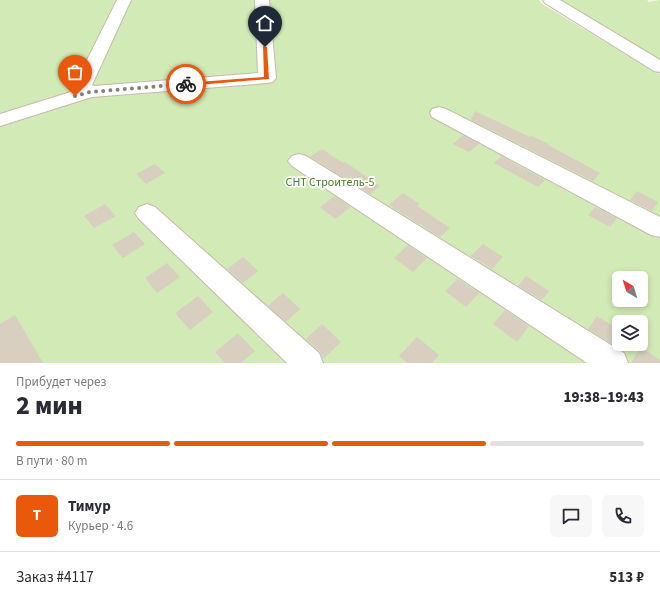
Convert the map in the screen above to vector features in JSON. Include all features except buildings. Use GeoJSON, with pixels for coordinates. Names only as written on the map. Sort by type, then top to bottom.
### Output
{"type":"FeatureCollection","features":[{"type":"Feature","properties":{"kind":"street"},"geometry":{"type":"LineString","coordinates":[[90,92],[83,86],[124,0]]}},
{"type":"Feature","properties":{"kind":"street"},"geometry":{"type":"LineString","coordinates":[[0,120],[90,92],[267,78],[262,0]]}},
{"type":"Feature","properties":{"kind":"street"},"geometry":{"type":"LineString","coordinates":[[550,0],[660,66]]}},
{"type":"Feature","properties":{"kind":"street"},"geometry":{"type":"LineString","coordinates":[[439,113],[660,228]]}},
{"type":"Feature","properties":{"kind":"street"},"geometry":{"type":"LineString","coordinates":[[299,161],[613,363]]}},
{"type":"Feature","properties":{"kind":"street"},"geometry":{"type":"LineString","coordinates":[[147,213],[308,363]]}},
{"type":"Feature","properties":{"kind":"green space","name":"СНТ Строитель-5"},"geometry":{"type":"Polygon","coordinates":[[[0,0],[539,0],[542,4],[660,74],[660,363],[0,363],[0,0]]]}},
{"type":"Feature","properties":{"kind":"green space"},"geometry":{"type":"Polygon","coordinates":[[[557,0],[647,0],[649,2],[660,0],[660,61],[557,0]]]}},
{"type":"Feature","properties":{"kind":"way so far"},"geometry":{"type":"LineString","coordinates":[[75,96],[90,92],[186,84]]}},
{"type":"Feature","properties":{"kind":"route"},"geometry":{"type":"LineString","coordinates":[[186,84],[267,78],[265,47]]}}]}
